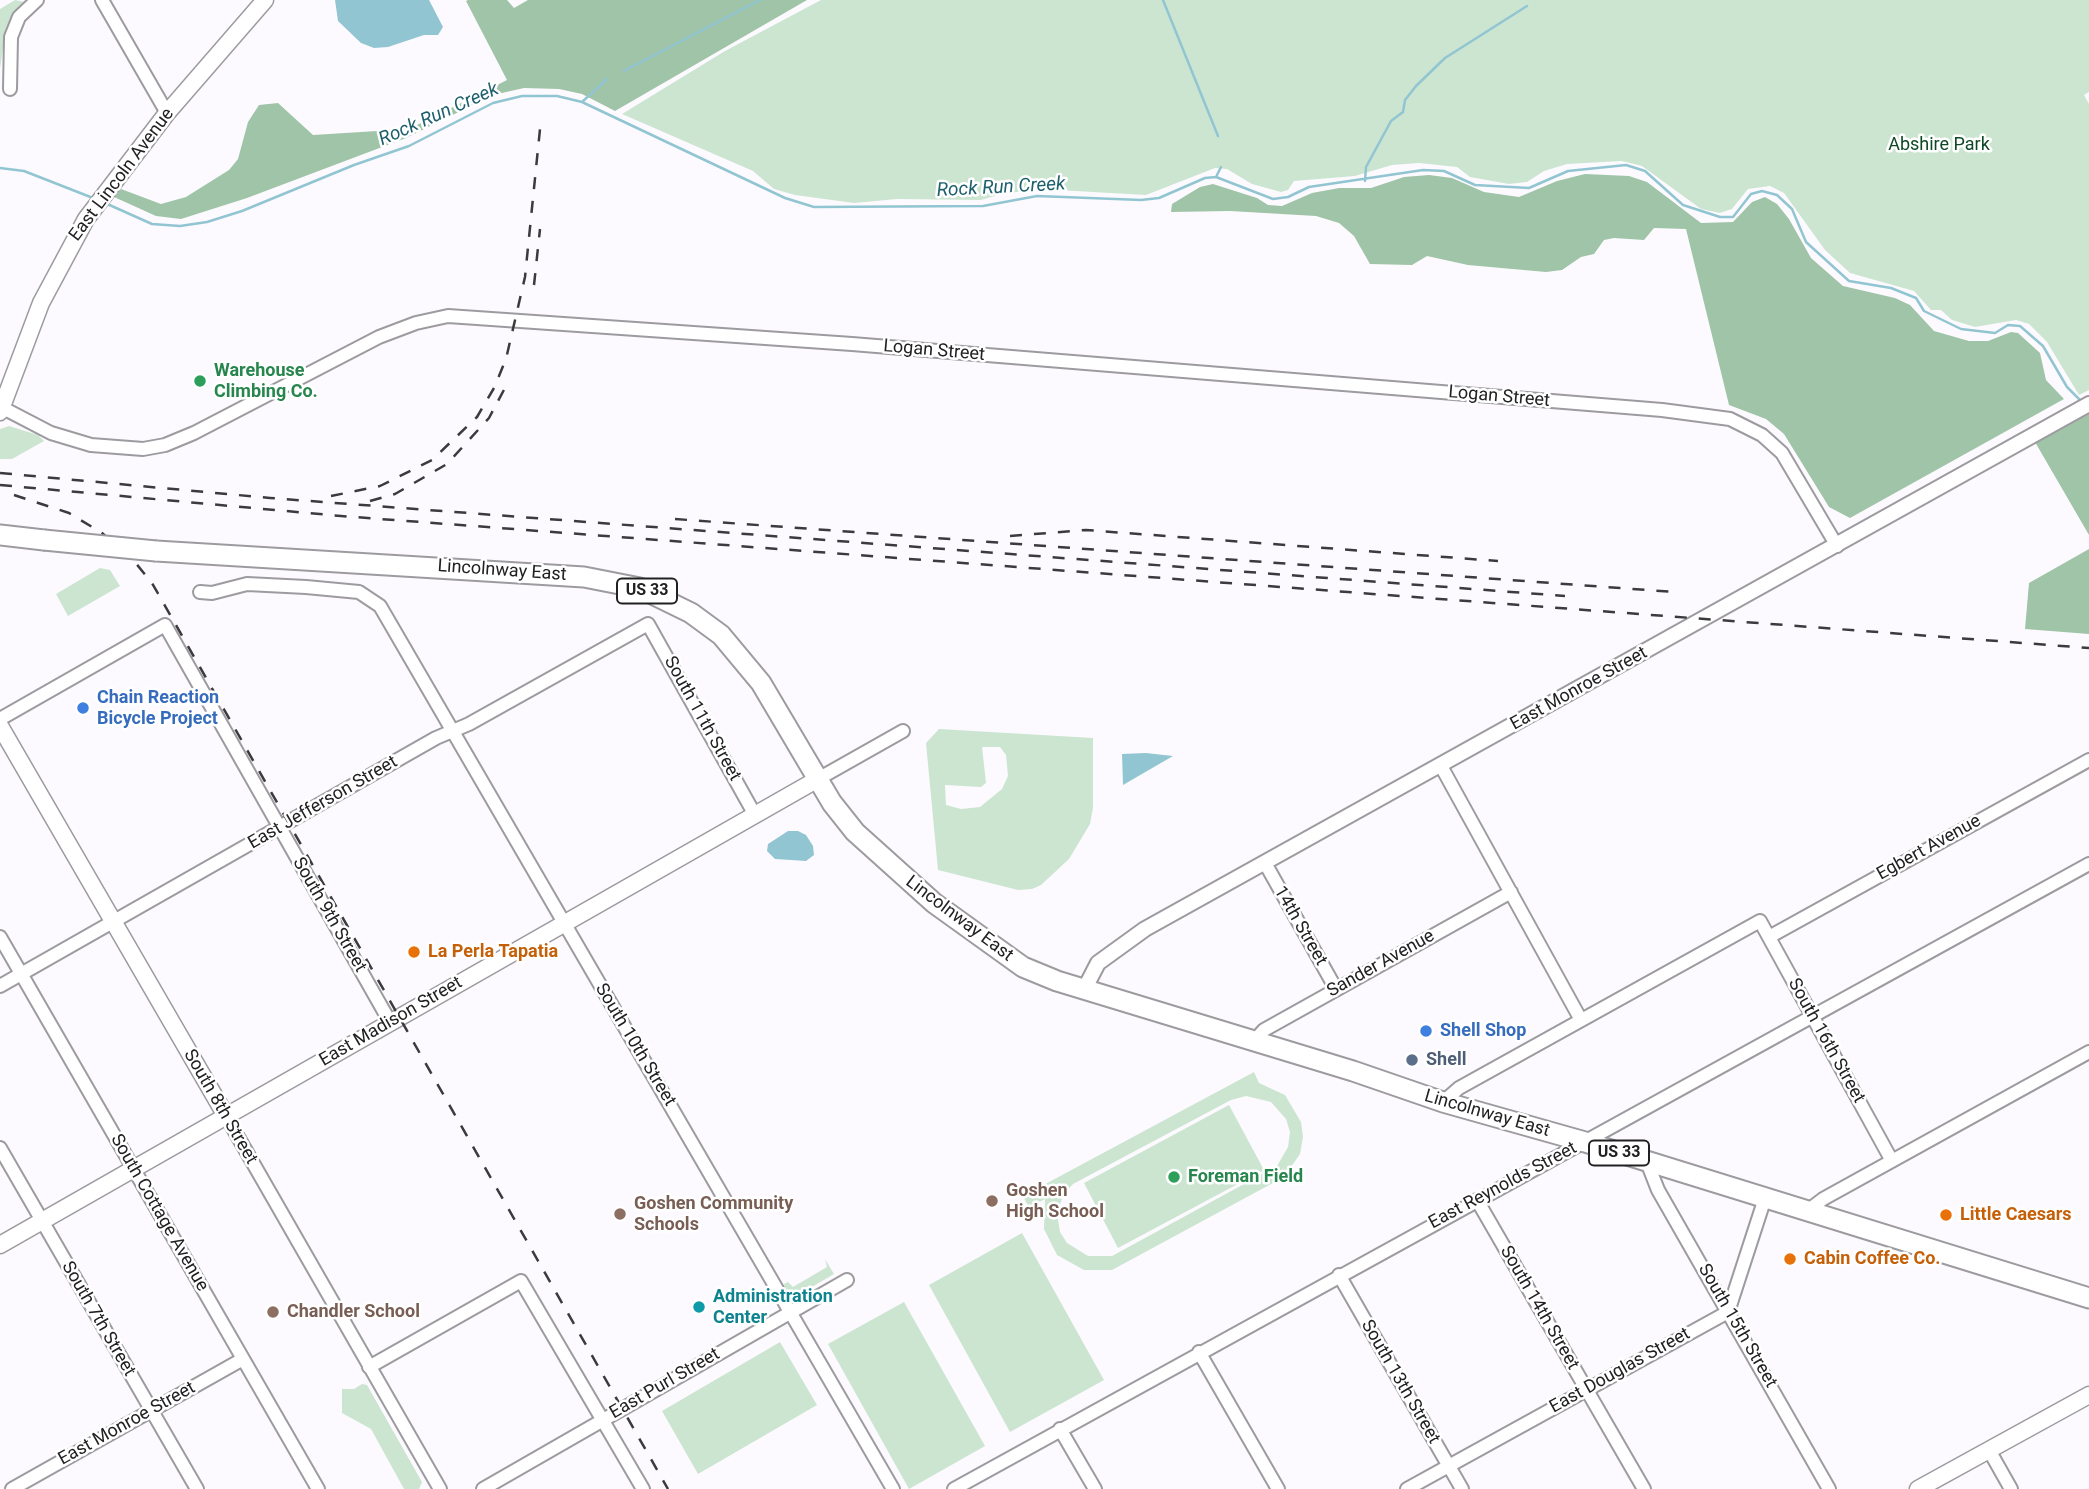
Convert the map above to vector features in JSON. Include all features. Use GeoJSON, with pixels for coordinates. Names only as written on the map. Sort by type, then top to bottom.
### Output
{"type":"FeatureCollection","features":[{"type":"Feature","properties":{"kind":"highway","name":"Lincolnway East"},"geometry":{"type":"LineString","coordinates":[[0,535],[156,551],[584,577],[640,588],[691,613],[734,649],[761,683],[818,779],[855,832],[934,903],[1013,961],[1083,990],[2089,1298]]}},
{"type":"Feature","properties":{"kind":"main road","name":"East Lincoln Avenue"},"geometry":{"type":"LineString","coordinates":[[1,410],[41,303],[86,219],[167,113],[265,0]]}},
{"type":"Feature","properties":{"kind":"main road","name":"South 8th Street"},"geometry":{"type":"LineString","coordinates":[[0,726],[226,1116]]}},
{"type":"Feature","properties":{"kind":"main road","name":"East Madison Street"},"geometry":{"type":"LineString","coordinates":[[0,1245],[818,779]]}},
{"type":"Feature","properties":{"kind":"main road"},"geometry":{"type":"LineString","coordinates":[[1919,1489],[2089,1395]]}},
{"type":"Feature","properties":{"kind":"street"},"geometry":{"type":"LineString","coordinates":[[10,89],[11,37],[19,17],[37,0]]}},
{"type":"Feature","properties":{"kind":"street"},"geometry":{"type":"LineString","coordinates":[[102,0],[167,113]]}},
{"type":"Feature","properties":{"kind":"street","name":"Logan Street"},"geometry":{"type":"LineString","coordinates":[[1,410],[51,433],[91,445],[144,449],[194,433],[379,337],[416,323],[448,316],[852,344],[1639,408],[1730,419],[1762,435],[1782,453],[1837,546]]}},
{"type":"Feature","properties":{"kind":"street","name":"East Monroe Street"},"geometry":{"type":"LineString","coordinates":[[1083,990],[1098,963],[1121,943],[2089,404]]}},
{"type":"Feature","properties":{"kind":"street","name":"South 10th Street"},"geometry":{"type":"LineString","coordinates":[[200,592],[212,593],[247,584],[281,585],[354,591],[376,601],[893,1489]]}},
{"type":"Feature","properties":{"kind":"street","name":"East Jefferson Street"},"geometry":{"type":"LineString","coordinates":[[0,986],[452,731],[648,624]]}},
{"type":"Feature","properties":{"kind":"street","name":"South 11th Street"},"geometry":{"type":"LineString","coordinates":[[648,624],[755,815]]}},
{"type":"Feature","properties":{"kind":"street","name":"South 9th Street"},"geometry":{"type":"LineString","coordinates":[[0,719],[165,625],[390,1022]]}},
{"type":"Feature","properties":{"kind":"street"},"geometry":{"type":"LineString","coordinates":[[818,779],[903,731]]}},
{"type":"Feature","properties":{"kind":"street","name":"Egbert Avenue"},"geometry":{"type":"LineString","coordinates":[[1769,937],[2089,760]]}},
{"type":"Feature","properties":{"kind":"street"},"geometry":{"type":"LineString","coordinates":[[1441,766],[1581,1020],[1459,1088],[1443,1102]]}},
{"type":"Feature","properties":{"kind":"street","name":"14th Street"},"geometry":{"type":"LineString","coordinates":[[1265,863],[1336,989]]}},
{"type":"Feature","properties":{"kind":"street","name":"East Reynolds Street"},"geometry":{"type":"LineString","coordinates":[[954,1489],[2089,864]]}},
{"type":"Feature","properties":{"kind":"street","name":"Sander Avenue"},"geometry":{"type":"LineString","coordinates":[[1254,1041],[1264,1030],[1511,892]]}},
{"type":"Feature","properties":{"kind":"street","name":"South 16th Street"},"geometry":{"type":"LineString","coordinates":[[1581,1020],[1760,921],[1892,1161]]}},
{"type":"Feature","properties":{"kind":"street","name":"South Cottage Avenue"},"geometry":{"type":"LineString","coordinates":[[0,937],[318,1489]]}},
{"type":"Feature","properties":{"kind":"street"},"geometry":{"type":"LineString","coordinates":[[1806,1212],[2089,1052]]}},
{"type":"Feature","properties":{"kind":"street","name":"South 8th Street"},"geometry":{"type":"LineString","coordinates":[[226,1116],[440,1489]]}},
{"type":"Feature","properties":{"kind":"street","name":"South 7th Street"},"geometry":{"type":"LineString","coordinates":[[0,1148],[197,1489]]}},
{"type":"Feature","properties":{"kind":"street","name":"South 15th Street"},"geometry":{"type":"LineString","coordinates":[[1647,1162],[1658,1189],[1829,1489]]}},
{"type":"Feature","properties":{"kind":"street"},"geometry":{"type":"LineString","coordinates":[[1728,1312],[1765,1198]]}},
{"type":"Feature","properties":{"kind":"street","name":"South 14th Street"},"geometry":{"type":"LineString","coordinates":[[1477,1200],[1644,1489]]}},
{"type":"Feature","properties":{"kind":"street","name":"South 13th Street"},"geometry":{"type":"LineString","coordinates":[[1339,1275],[1462,1489]]}},
{"type":"Feature","properties":{"kind":"street","name":"East Purl Street"},"geometry":{"type":"LineString","coordinates":[[483,1489],[847,1280]]}},
{"type":"Feature","properties":{"kind":"street"},"geometry":{"type":"LineString","coordinates":[[369,1367],[521,1281],[643,1489]]}},
{"type":"Feature","properties":{"kind":"street","name":"East Douglas Street"},"geometry":{"type":"LineString","coordinates":[[1407,1489],[1728,1312]]}},
{"type":"Feature","properties":{"kind":"street"},"geometry":{"type":"LineString","coordinates":[[1199,1352],[1278,1489]]}},
{"type":"Feature","properties":{"kind":"street","name":"East Monroe Street"},"geometry":{"type":"LineString","coordinates":[[12,1489],[243,1359]]}},
{"type":"Feature","properties":{"kind":"street"},"geometry":{"type":"LineString","coordinates":[[1060,1429],[1095,1489]]}},
{"type":"Feature","properties":{"kind":"street"},"geometry":{"type":"LineString","coordinates":[[1989,1450],[2011,1489]]}},
{"type":"Feature","properties":{"kind":"green space"},"geometry":{"type":"Polygon","coordinates":[[[15,0],[25,2],[5,34],[0,69],[0,9],[15,0]]]}},
{"type":"Feature","properties":{"kind":"green space"},"geometry":{"type":"Polygon","coordinates":[[[507,0],[514,8],[528,0],[807,0],[615,111],[582,94],[559,89],[524,88],[493,95],[406,138],[247,198],[181,219],[156,216],[114,197],[121,189],[161,204],[186,197],[229,170],[238,159],[248,122],[259,105],[278,103],[313,135],[409,129],[507,80],[466,1],[507,0]]]}},
{"type":"Feature","properties":{"kind":"green space","name":"Abshire Park"},"geometry":{"type":"Polygon","coordinates":[[[821,0],[2089,0],[2089,92],[2084,95],[2089,104],[2089,390],[2079,395],[2047,342],[2029,324],[2016,320],[1975,327],[1952,320],[1941,310],[1931,310],[1914,291],[1850,273],[1825,250],[1784,193],[1770,186],[1748,189],[1732,209],[1720,213],[1701,209],[1642,166],[1622,161],[1567,164],[1544,171],[1527,182],[1509,184],[1470,177],[1457,167],[1419,163],[1392,165],[1355,176],[1294,181],[1288,190],[1281,192],[1252,184],[1227,169],[1215,168],[1146,195],[1040,189],[1001,194],[981,200],[897,199],[854,203],[795,195],[774,189],[753,171],[622,114],[725,51],[821,0]]]}},
{"type":"Feature","properties":{"kind":"green space"},"geometry":{"type":"Polygon","coordinates":[[[1585,174],[1629,176],[1647,182],[1701,223],[1733,222],[1752,202],[1765,197],[1777,204],[1789,219],[1811,258],[1843,286],[1895,298],[1910,305],[1934,331],[1969,341],[1988,341],[2011,332],[2018,333],[2040,353],[2046,380],[2064,399],[1850,518],[1829,507],[1784,434],[1766,419],[1729,405],[1686,229],[1654,228],[1644,240],[1604,240],[1594,254],[1581,257],[1562,270],[1546,272],[1468,265],[1427,256],[1412,265],[1370,264],[1354,236],[1339,223],[1316,216],[1230,211],[1171,212],[1172,204],[1200,187],[1213,184],[1257,198],[1268,205],[1282,206],[1312,193],[1339,188],[1371,188],[1404,177],[1429,175],[1452,178],[1484,192],[1519,197],[1557,181],[1585,174]]]}},
{"type":"Feature","properties":{"kind":"green space"},"geometry":{"type":"Polygon","coordinates":[[[2089,413],[2089,535],[2035,442],[2089,413]]]}},
{"type":"Feature","properties":{"kind":"green space"},"geometry":{"type":"Polygon","coordinates":[[[9,426],[38,435],[44,441],[12,459],[0,459],[0,429],[9,426]]]}},
{"type":"Feature","properties":{"kind":"green space"},"geometry":{"type":"Polygon","coordinates":[[[2089,549],[2089,634],[2025,629],[2029,583],[2089,549]]]}},
{"type":"Feature","properties":{"kind":"green space"},"geometry":{"type":"Polygon","coordinates":[[[100,568],[110,570],[120,586],[68,616],[56,594],[100,568]]]}},
{"type":"Feature","properties":{"kind":"green space"},"geometry":{"type":"Polygon","coordinates":[[[939,729],[1093,738],[1093,808],[1090,824],[1069,859],[1041,885],[1032,889],[1018,890],[938,870],[926,743],[939,729]],[[982,747],[986,783],[981,787],[945,785],[946,805],[961,809],[980,807],[1002,789],[1008,776],[1006,755],[1000,747],[982,747]]]}},
{"type":"Feature","properties":{"kind":"green space"},"geometry":{"type":"Polygon","coordinates":[[[1254,1072],[1259,1083],[1285,1095],[1301,1122],[1303,1137],[1300,1154],[1284,1177],[1112,1270],[1084,1270],[1057,1255],[1044,1229],[1045,1199],[1029,1208],[1023,1196],[1254,1072]],[[1246,1096],[1231,1100],[1073,1184],[1063,1195],[1057,1213],[1060,1232],[1067,1243],[1088,1256],[1112,1256],[1277,1166],[1288,1147],[1290,1132],[1286,1119],[1271,1102],[1246,1096]]]}},
{"type":"Feature","properties":{"kind":"green space","name":"Foreman Field"},"geometry":{"type":"Polygon","coordinates":[[[1229,1105],[1264,1170],[1118,1248],[1084,1183],[1229,1105]]]}},
{"type":"Feature","properties":{"kind":"green space"},"geometry":{"type":"Polygon","coordinates":[[[1022,1233],[1104,1380],[1010,1432],[929,1285],[1022,1233]]]}},
{"type":"Feature","properties":{"kind":"green space"},"geometry":{"type":"Polygon","coordinates":[[[825,1259],[834,1274],[795,1297],[788,1297],[784,1284],[788,1282],[793,1287],[827,1267],[825,1259]]]}},
{"type":"Feature","properties":{"kind":"green space"},"geometry":{"type":"Polygon","coordinates":[[[904,1302],[985,1446],[909,1489],[828,1344],[904,1302]]]}},
{"type":"Feature","properties":{"kind":"green space"},"geometry":{"type":"Polygon","coordinates":[[[780,1342],[817,1405],[698,1474],[662,1411],[780,1342]]]}},
{"type":"Feature","properties":{"kind":"green space"},"geometry":{"type":"Polygon","coordinates":[[[362,1384],[367,1385],[422,1482],[419,1489],[404,1489],[371,1429],[342,1413],[342,1389],[354,1389],[362,1384]]]}},
{"type":"Feature","properties":{"kind":"water"},"geometry":{"type":"Polygon","coordinates":[[[335,0],[429,0],[443,27],[438,35],[424,35],[388,47],[374,48],[361,43],[338,21],[335,0]]]}},
{"type":"Feature","properties":{"kind":"water"},"geometry":{"type":"Polygon","coordinates":[[[1122,754],[1173,756],[1123,785],[1122,754]]]}},
{"type":"Feature","properties":{"kind":"water"},"geometry":{"type":"Polygon","coordinates":[[[788,831],[798,831],[806,835],[813,846],[814,855],[806,861],[775,859],[767,851],[768,844],[788,831]]]}},
{"type":"Feature","properties":{"kind":"waterway"},"geometry":{"type":"LineString","coordinates":[[624,71],[760,0]]}},
{"type":"Feature","properties":{"kind":"waterway"},"geometry":{"type":"LineString","coordinates":[[1163,0],[1218,136]]}},
{"type":"Feature","properties":{"kind":"waterway"},"geometry":{"type":"LineString","coordinates":[[1365,181],[1366,167],[1391,121],[1403,112],[1405,100],[1416,86],[1445,58],[1527,6]]}},
{"type":"Feature","properties":{"kind":"waterway"},"geometry":{"type":"LineString","coordinates":[[582,102],[607,79]]}},
{"type":"Feature","properties":{"kind":"waterway","name":"Rock Run Creek"},"geometry":{"type":"LineString","coordinates":[[105,203],[152,224],[180,226],[207,222],[409,146],[493,103],[522,96],[557,96],[582,102],[785,198],[814,207],[983,206],[1037,196],[1141,200],[1159,198],[1205,178],[1216,177],[1273,199],[1288,197],[1309,187],[1423,170],[1444,171],[1475,185],[1529,188],[1568,171],[1626,165],[1645,171],[1683,205],[1720,217],[1733,217],[1751,194],[1762,191],[1777,195],[1792,209],[1806,242],[1849,281],[1891,288],[1916,298],[1924,311],[1961,329],[1995,333],[2008,325],[2020,326],[2043,346],[2067,387],[2081,401]]}},
{"type":"Feature","properties":{"kind":"waterway"},"geometry":{"type":"LineString","coordinates":[[1216,177],[1221,167]]}},
{"type":"Feature","properties":{"kind":"waterway","name":"Rock Run Creek"},"geometry":{"type":"LineString","coordinates":[[0,168],[24,171],[93,198]]}},
{"type":"Feature","properties":{"kind":"railway"},"geometry":{"type":"LineString","coordinates":[[331,496],[380,486],[432,460],[477,417],[494,388],[506,359],[525,277],[540,129]]}},
{"type":"Feature","properties":{"kind":"railway"},"geometry":{"type":"LineString","coordinates":[[534,285],[540,229]]}},
{"type":"Feature","properties":{"kind":"railway"},"geometry":{"type":"LineString","coordinates":[[370,501],[395,494],[447,464],[489,418],[506,386]]}},
{"type":"Feature","properties":{"kind":"railway"},"geometry":{"type":"LineString","coordinates":[[0,473],[270,498],[1565,596]]}},
{"type":"Feature","properties":{"kind":"railway"},"geometry":{"type":"LineString","coordinates":[[0,485],[341,516],[2089,648]]}},
{"type":"Feature","properties":{"kind":"railway"},"geometry":{"type":"LineString","coordinates":[[14,495],[69,513],[102,533],[134,561],[152,583],[668,1489]]}},
{"type":"Feature","properties":{"kind":"railway"},"geometry":{"type":"LineString","coordinates":[[675,519],[1674,592]]}},
{"type":"Feature","properties":{"kind":"railway"},"geometry":{"type":"LineString","coordinates":[[1010,536],[1086,530],[1498,561]]}},
{"type":"Feature","properties":{"kind":"place","name":"Warehouse Climbing Co."},"geometry":{"type":"Point","coordinates":[200,381]}},
{"type":"Feature","properties":{"kind":"place","name":"Chain Reaction Bicycle Project"},"geometry":{"type":"Point","coordinates":[83,708]}},
{"type":"Feature","properties":{"kind":"place","name":"La Perla Tapatia"},"geometry":{"type":"Point","coordinates":[414,952]}},
{"type":"Feature","properties":{"kind":"place","name":"Shell Shop"},"geometry":{"type":"Point","coordinates":[1426,1031]}},
{"type":"Feature","properties":{"kind":"place","name":"Shell"},"geometry":{"type":"Point","coordinates":[1412,1060]}},
{"type":"Feature","properties":{"kind":"place","name":"Foreman Field"},"geometry":{"type":"Point","coordinates":[1174,1177]}},
{"type":"Feature","properties":{"kind":"place","name":"Goshen High School"},"geometry":{"type":"Point","coordinates":[992,1201]}},
{"type":"Feature","properties":{"kind":"place","name":"Goshen Community Schools"},"geometry":{"type":"Point","coordinates":[620,1214]}},
{"type":"Feature","properties":{"kind":"place","name":"Little Caesars"},"geometry":{"type":"Point","coordinates":[1946,1215]}},
{"type":"Feature","properties":{"kind":"place","name":"Cabin Coffee Co."},"geometry":{"type":"Point","coordinates":[1790,1259]}},
{"type":"Feature","properties":{"kind":"place","name":"Administration Center"},"geometry":{"type":"Point","coordinates":[699,1307]}},
{"type":"Feature","properties":{"kind":"place","name":"Chandler School"},"geometry":{"type":"Point","coordinates":[273,1312]}}]}
